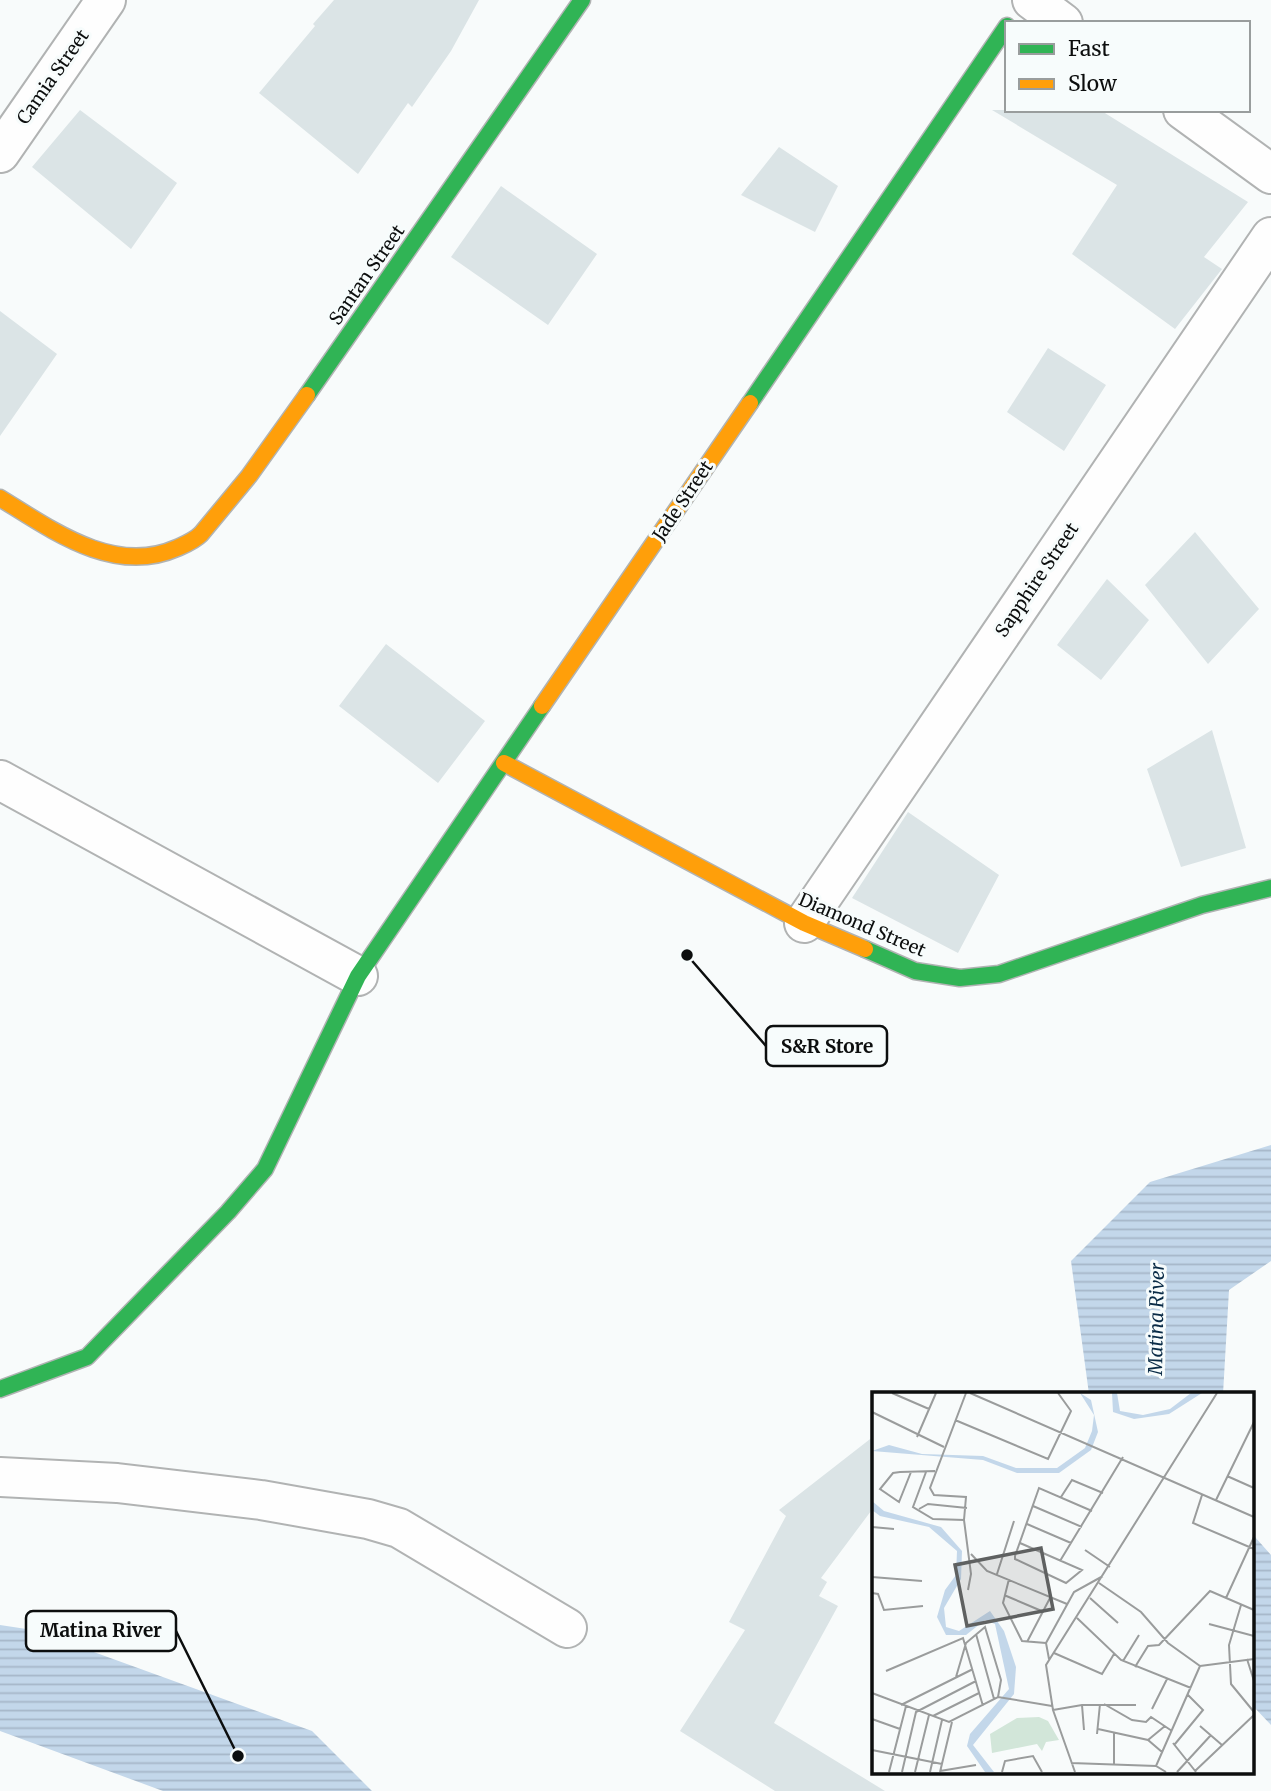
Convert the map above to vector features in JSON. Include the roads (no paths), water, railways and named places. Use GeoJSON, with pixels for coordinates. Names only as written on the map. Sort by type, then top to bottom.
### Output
{"type":"FeatureCollection","features":[{"type":"Feature","properties":{"kind":"street","name":"Camia Street"},"geometry":{"type":"LineString","coordinates":[[0,153],[106,0]]}},
{"type":"Feature","properties":{"kind":"street","name":"Santan Street"},"geometry":{"type":"LineString","coordinates":[[0,498],[70,541],[108,555],[133,557],[164,553],[195,540],[230,502],[582,0]]}},
{"type":"Feature","properties":{"kind":"street","name":"Jade Street"},"geometry":{"type":"LineString","coordinates":[[1010,21],[1024,0]]}},
{"type":"Feature","properties":{"kind":"street"},"geometry":{"type":"LineString","coordinates":[[1032,0],[1060,21]]}},
{"type":"Feature","properties":{"kind":"street","name":"Jade Street"},"geometry":{"type":"LineString","coordinates":[[0,1389],[88,1357],[265,1169],[358,976],[1005,28]]}},
{"type":"Feature","properties":{"kind":"street"},"geometry":{"type":"LineString","coordinates":[[1186,112],[1271,174]]}},
{"type":"Feature","properties":{"kind":"street","name":"Sapphire Street"},"geometry":{"type":"LineString","coordinates":[[804,922],[1271,237]]}},
{"type":"Feature","properties":{"kind":"street","name":"Diamond Street"},"geometry":{"type":"LineString","coordinates":[[504,763],[804,922],[915,971],[960,978],[999,974],[1202,905],[1271,888]]}},
{"type":"Feature","properties":{"kind":"street"},"geometry":{"type":"LineString","coordinates":[[0,780],[358,976]]}},
{"type":"Feature","properties":{"kind":"street"},"geometry":{"type":"LineString","coordinates":[[0,1477],[117,1483],[320,1508],[368,1519],[399,1528],[566,1628]]}},
{"type":"Feature","properties":{"kind":"water"},"geometry":{"type":"Polygon","coordinates":[[[1271,1145],[1271,1261],[1229,1290],[1223,1392],[1089,1392],[1071,1261],[1150,1182],[1271,1145]]]}},
{"type":"Feature","properties":{"kind":"water"},"geometry":{"type":"Polygon","coordinates":[[[1254,1533],[1271,1555],[1271,1725],[1254,1707],[1254,1533]]]}},
{"type":"Feature","properties":{"kind":"water"},"geometry":{"type":"Polygon","coordinates":[[[0,1625],[33,1630],[312,1731],[372,1791],[163,1791],[0,1731],[0,1625]]]}},
{"type":"Feature","properties":{"kind":"place","name":"S&R Store"},"geometry":{"type":"Point","coordinates":[687,955]}},
{"type":"Feature","properties":{"kind":"place","name":"Matina River"},"geometry":{"type":"Point","coordinates":[238,1756]}}]}
